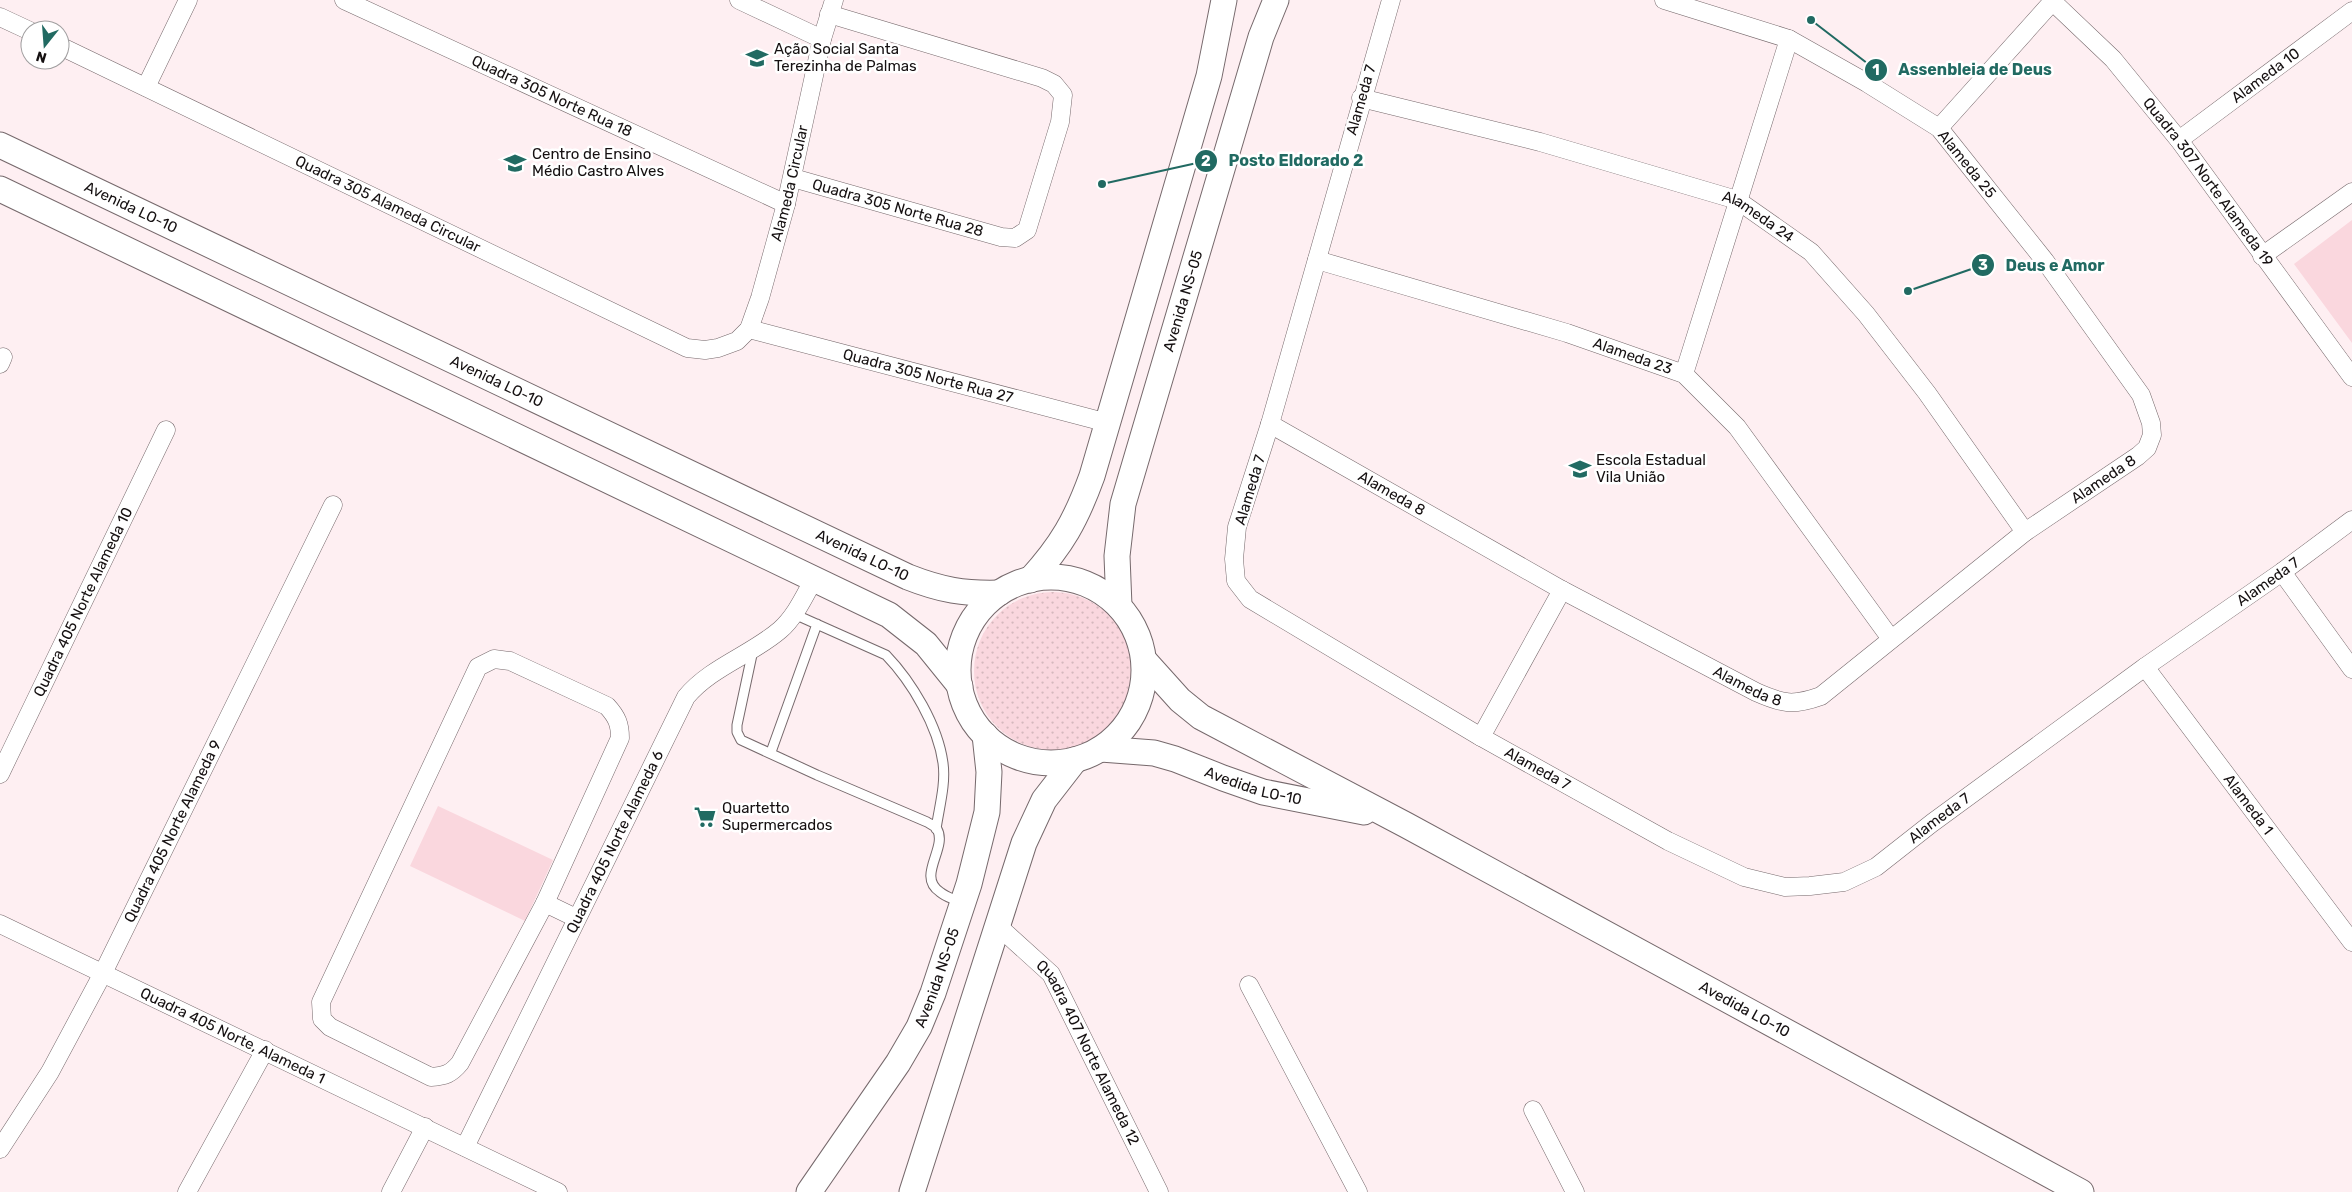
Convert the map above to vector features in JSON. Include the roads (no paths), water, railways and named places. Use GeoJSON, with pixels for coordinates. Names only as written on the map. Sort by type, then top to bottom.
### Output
{"type":"FeatureCollection","features":[{"type":"Feature","properties":{"kind":"street"},"geometry":{"type":"LineString","coordinates":[[146,86],[186,0]]}},
{"type":"Feature","properties":{"kind":"street","name":"Quadra 305 Norte Rua 18"},"geometry":{"type":"LineString","coordinates":[[344,0],[786,204]]}},
{"type":"Feature","properties":{"kind":"street"},"geometry":{"type":"LineString","coordinates":[[739,0],[822,39]]}},
{"type":"Feature","properties":{"kind":"street","name":"Avenida NS-05"},"geometry":{"type":"LineString","coordinates":[[1030,580],[1061,543],[1071,527],[1089,485],[1209,76],[1224,0]]}},
{"type":"Feature","properties":{"kind":"street","name":"Avenida NS-05"},"geometry":{"type":"LineString","coordinates":[[1119,606],[1117,556],[1123,504],[1261,37],[1276,0]]}},
{"type":"Feature","properties":{"kind":"street","name":"Alameda 7"},"geometry":{"type":"LineString","coordinates":[[1391,0],[1270,424],[1237,526],[1234,559],[1236,582],[1250,599],[1481,737],[1668,841],[1744,877],[1785,887],[1844,882],[1876,867],[1932,823],[2145,666],[2282,572],[2352,520]]}},
{"type":"Feature","properties":{"kind":"street","name":"Alameda 25"},"geometry":{"type":"LineString","coordinates":[[1664,0],[1789,40],[1867,83],[1939,128],[2045,261],[2141,395]]}},
{"type":"Feature","properties":{"kind":"street"},"geometry":{"type":"LineString","coordinates":[[1939,128],[2052,1]]}},
{"type":"Feature","properties":{"kind":"street","name":"Quadra 307 Norte Alameda 19"},"geometry":{"type":"LineString","coordinates":[[2052,1],[2113,59],[2179,140],[2352,377]]}},
{"type":"Feature","properties":{"kind":"street","name":"Alameda Circular"},"geometry":{"type":"LineString","coordinates":[[749,329],[760,298],[793,178],[822,39],[831,7]]}},
{"type":"Feature","properties":{"kind":"street","name":"Quadra 305 Norte Rua 28"},"geometry":{"type":"LineString","coordinates":[[793,178],[1001,237],[1015,238],[1027,230],[1060,122],[1063,96],[1054,84],[1042,78],[831,7]]}},
{"type":"Feature","properties":{"kind":"street","name":"Alameda 10"},"geometry":{"type":"LineString","coordinates":[[2179,140],[2352,11]]}},
{"type":"Feature","properties":{"kind":"street"},"geometry":{"type":"LineString","coordinates":[[0,17],[20,26]]}},
{"type":"Feature","properties":{"kind":"street"},"geometry":{"type":"LineString","coordinates":[[1684,374],[1737,200],[1789,40]]}},
{"type":"Feature","properties":{"kind":"street","name":"Quadra 305 Alameda Circular"},"geometry":{"type":"LineString","coordinates":[[70,51],[688,348],[705,350],[718,348],[737,341],[749,329]]}},
{"type":"Feature","properties":{"kind":"street","name":"Alameda 24"},"geometry":{"type":"LineString","coordinates":[[1362,98],[1540,142],[1737,200],[1811,252],[1866,314],[1927,393],[2026,532]]}},
{"type":"Feature","properties":{"kind":"street","name":"Avenida LO-10"},"geometry":{"type":"LineString","coordinates":[[0,145],[908,577],[949,591],[969,594],[999,593]]}},
{"type":"Feature","properties":{"kind":"street"},"geometry":{"type":"LineString","coordinates":[[0,189],[889,615],[936,654],[960,686]]}},
{"type":"Feature","properties":{"kind":"street"},"geometry":{"type":"LineString","coordinates":[[2262,256],[2352,192]]}},
{"type":"Feature","properties":{"kind":"street","name":"Alameda 23"},"geometry":{"type":"LineString","coordinates":[[1317,260],[1567,333],[1684,374],[1737,427],[1891,638]]}},
{"type":"Feature","properties":{"kind":"street","name":"Quadra 305 Norte Rua 27"},"geometry":{"type":"LineString","coordinates":[[749,329],[1108,423]]}},
{"type":"Feature","properties":{"kind":"street","name":"Alameda 8"},"geometry":{"type":"LineString","coordinates":[[1270,424],[1562,590],[1778,702],[1792,704],[1821,696],[1891,638],[2026,532],[2138,456],[2147,448],[2152,435],[2152,423],[2141,395]]}},
{"type":"Feature","properties":{"kind":"street","name":"Quadra 405 Norte Alameda 10"},"geometry":{"type":"LineString","coordinates":[[0,774],[166,430]]}},
{"type":"Feature","properties":{"kind":"street","name":"Quadra 405 Norte Alameda 9"},"geometry":{"type":"LineString","coordinates":[[0,1149],[50,1072],[103,973],[332,505]]}},
{"type":"Feature","properties":{"kind":"street"},"geometry":{"type":"LineString","coordinates":[[2282,572],[2352,670]]}},
{"type":"Feature","properties":{"kind":"street","name":"Avenida NS-05"},"geometry":{"type":"LineString","coordinates":[[1058,577],[1080,582],[1101,592],[1119,606],[1136,631],[1144,660],[1142,691],[1136,711],[1124,728],[1101,749],[1075,760],[1049,763],[1023,758],[999,746],[985,735],[969,713],[960,686],[959,657],[968,629],[978,613],[999,593],[1020,582],[1058,577]]}},
{"type":"Feature","properties":{"kind":"street","name":"Quadra 405 Norte Alameda 6"},"geometry":{"type":"LineString","coordinates":[[465,1147],[686,697],[706,678],[780,631],[794,614],[814,579]]}},
{"type":"Feature","properties":{"kind":"street"},"geometry":{"type":"LineString","coordinates":[[1481,737],[1562,590]]}},
{"type":"Feature","properties":{"kind":"street"},"geometry":{"type":"LineString","coordinates":[[494,659],[510,660],[608,706],[616,715],[620,726],[620,738],[545,903],[453,1073],[431,1077],[330,1027],[322,1019],[321,1002],[478,667],[494,659]]}},
{"type":"Feature","properties":{"kind":"street","name":"Avedida LO-10"},"geometry":{"type":"LineString","coordinates":[[1144,660],[1167,687],[1194,713],[1406,825],[2081,1192]]}},
{"type":"Feature","properties":{"kind":"street","name":"Alameda 1"},"geometry":{"type":"LineString","coordinates":[[2145,666],[2352,942]]}},
{"type":"Feature","properties":{"kind":"street","name":"Avenida NS-05"},"geometry":{"type":"LineString","coordinates":[[809,1192],[898,1063],[919,1027],[937,983],[963,903],[989,801],[989,772],[985,735]]}},
{"type":"Feature","properties":{"kind":"street","name":"Avedida LO-10"},"geometry":{"type":"LineString","coordinates":[[1101,749],[1159,754],[1263,792],[1364,812],[1406,825]]}},
{"type":"Feature","properties":{"kind":"street","name":"Avenida NS-05"},"geometry":{"type":"LineString","coordinates":[[912,1192],[1030,828],[1053,787],[1075,760]]}},
{"type":"Feature","properties":{"kind":"street"},"geometry":{"type":"LineString","coordinates":[[545,903],[576,918]]}},
{"type":"Feature","properties":{"kind":"street","name":"Quadra 405 Norte, Alameda 1"},"geometry":{"type":"LineString","coordinates":[[0,924],[558,1192]]}},
{"type":"Feature","properties":{"kind":"street","name":"Quadra 407 Norte Alameda 12"},"geometry":{"type":"LineString","coordinates":[[998,926],[1051,974],[1159,1192]]}},
{"type":"Feature","properties":{"kind":"street"},"geometry":{"type":"LineString","coordinates":[[1249,985],[1358,1192]]}},
{"type":"Feature","properties":{"kind":"street"},"geometry":{"type":"LineString","coordinates":[[187,1192],[265,1050]]}},
{"type":"Feature","properties":{"kind":"street"},"geometry":{"type":"LineString","coordinates":[[1533,1110],[1575,1192]]}},
{"type":"Feature","properties":{"kind":"street"},"geometry":{"type":"LineString","coordinates":[[391,1192],[425,1127]]}},
{"type":"Feature","properties":{"kind":"lane"},"geometry":{"type":"LineString","coordinates":[[794,614],[886,655],[898,667],[929,717],[943,763],[936,829],[939,838],[931,870],[932,884],[938,892],[963,903]]}},
{"type":"Feature","properties":{"kind":"lane"},"geometry":{"type":"LineString","coordinates":[[771,752],[817,624]]}},
{"type":"Feature","properties":{"kind":"lane"},"geometry":{"type":"LineString","coordinates":[[753,648],[737,732],[741,740],[927,822],[936,829]]}},
{"type":"Feature","properties":{"kind":"place","name":"Assenbleia de Deus"},"geometry":{"type":"Point","coordinates":[1811,20]}},
{"type":"Feature","properties":{"kind":"place","name":"Ação Social Santa Terezinha de Palmas"},"geometry":{"type":"Point","coordinates":[757,58]}},
{"type":"Feature","properties":{"kind":"place","name":"Centro de Ensino Médio Castro Alves"},"geometry":{"type":"Point","coordinates":[515,163]}},
{"type":"Feature","properties":{"kind":"place","name":"Posto Eldorado 2"},"geometry":{"type":"Point","coordinates":[1102,184]}},
{"type":"Feature","properties":{"kind":"place","name":"Deus e Amor"},"geometry":{"type":"Point","coordinates":[1908,291]}},
{"type":"Feature","properties":{"kind":"place","name":"Escola Estadual Vila União"},"geometry":{"type":"Point","coordinates":[1580,469]}},
{"type":"Feature","properties":{"kind":"place","name":"Quartetto Supermercados"},"geometry":{"type":"Point","coordinates":[705,817]}}]}
